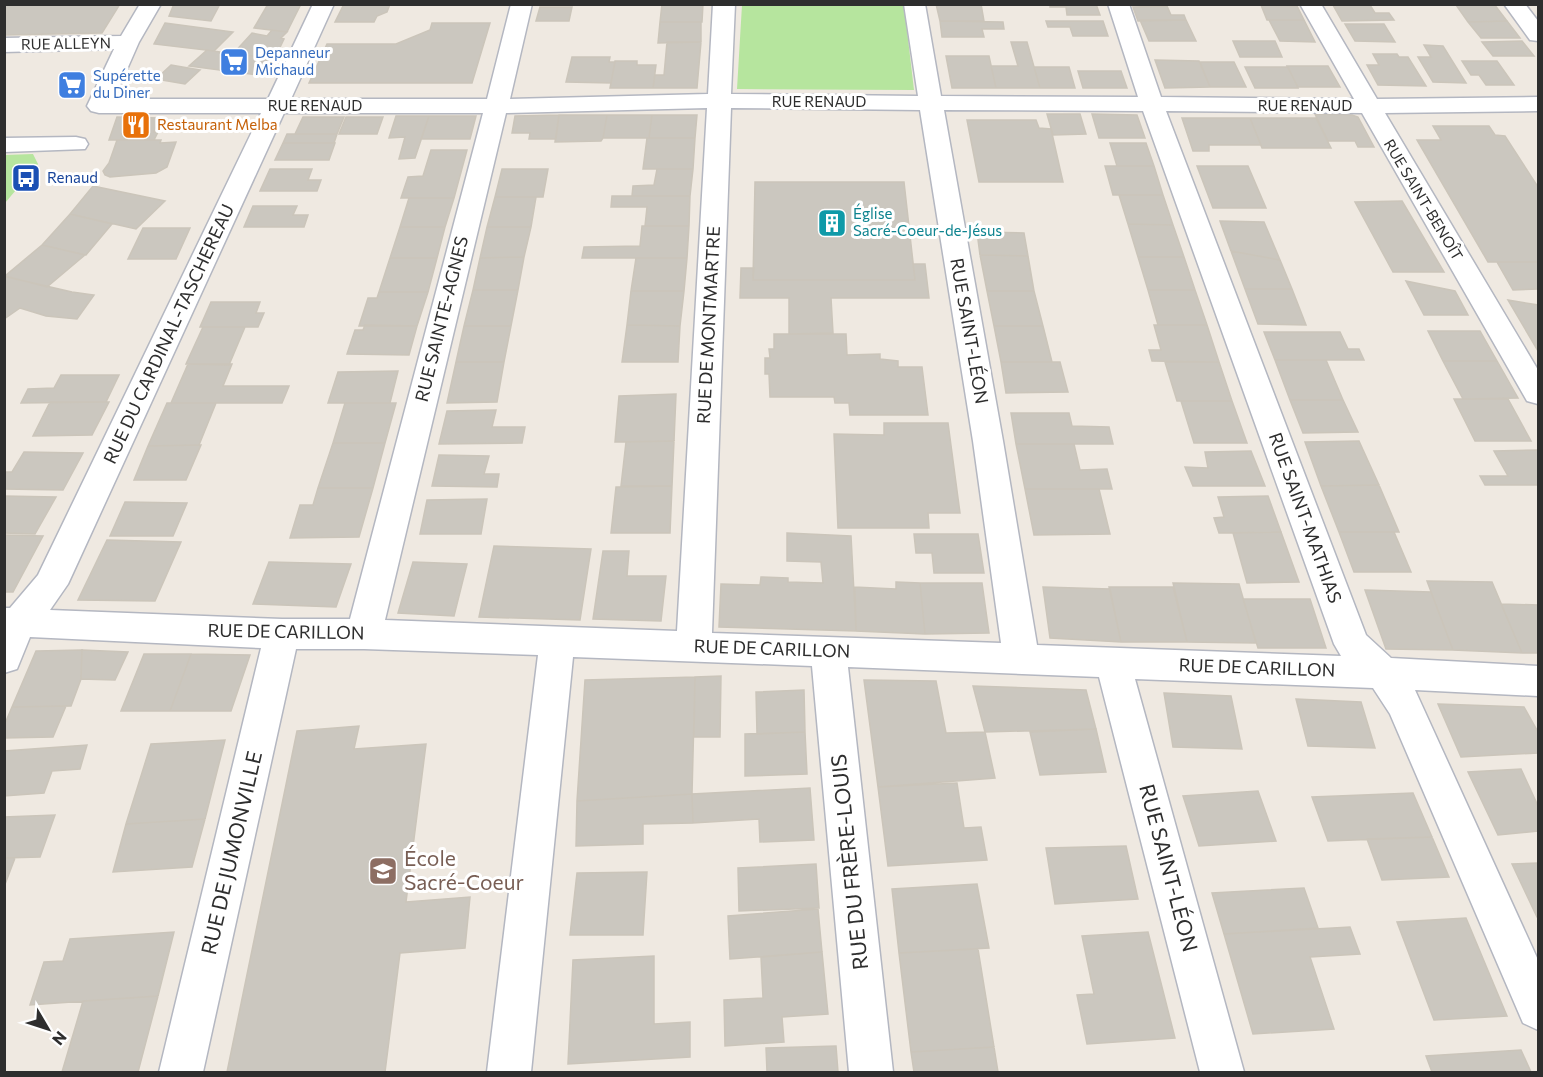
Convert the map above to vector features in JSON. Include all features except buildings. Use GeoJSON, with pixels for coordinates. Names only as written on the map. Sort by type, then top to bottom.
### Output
{"type":"FeatureCollection","features":[{"type":"Feature","properties":{"kind":"street"},"geometry":{"type":"LineString","coordinates":[[128,42],[151,4]]}},
{"type":"Feature","properties":{"kind":"street","name":"RUE DU CARDINAL-TASCHEREAU"},"geometry":{"type":"LineString","coordinates":[[4,658],[12,622],[51,584],[324,4]]}},
{"type":"Feature","properties":{"kind":"street","name":"RUE SAINTE-AGNES"},"geometry":{"type":"LineString","coordinates":[[364,634],[522,4]]}},
{"type":"Feature","properties":{"kind":"street","name":"RUE DE MONTMARTRE"},"geometry":{"type":"LineString","coordinates":[[694,646],[724,4]]}},
{"type":"Feature","properties":{"kind":"street","name":"RUE SAINT-LÉON"},"geometry":{"type":"LineString","coordinates":[[914,4],[988,441],[1021,659]]}},
{"type":"Feature","properties":{"kind":"street","name":"RUE SAINT-MATHIAS"},"geometry":{"type":"LineString","coordinates":[[1118,4],[1152,105],[1352,644],[1383,673],[1405,705],[1539,1008]]}},
{"type":"Feature","properties":{"kind":"street","name":"RUE SAINT-BENOÎT"},"geometry":{"type":"LineString","coordinates":[[1310,4],[1539,394]]}},
{"type":"Feature","properties":{"kind":"street"},"geometry":{"type":"LineString","coordinates":[[1514,4],[1539,35]]}},
{"type":"Feature","properties":{"kind":"street","name":"RUE ALLEYN"},"geometry":{"type":"LineString","coordinates":[[4,45],[128,42]]}},
{"type":"Feature","properties":{"kind":"street","name":"RUE RENAUD"},"geometry":{"type":"LineString","coordinates":[[128,42],[99,106],[496,106],[721,101],[1368,106],[1539,104]]}},
{"type":"Feature","properties":{"kind":"street"},"geometry":{"type":"LineString","coordinates":[[4,145],[76,144]]}},
{"type":"Feature","properties":{"kind":"street","name":"RUE DE CARILLON"},"geometry":{"type":"LineString","coordinates":[[12,622],[282,634],[364,634],[694,646],[1539,681]]}},
{"type":"Feature","properties":{"kind":"street","name":"RUE DE JUMONVILLE"},"geometry":{"type":"LineString","coordinates":[[181,1072],[282,634]]}},
{"type":"Feature","properties":{"kind":"street"},"geometry":{"type":"LineString","coordinates":[[509,1072],[557,641]]}},
{"type":"Feature","properties":{"kind":"street","name":"RUE DU FRÈRE-LOUIS"},"geometry":{"type":"LineString","coordinates":[[829,652],[871,1072]]}},
{"type":"Feature","properties":{"kind":"street","name":"RUE SAINT-LÉON"},"geometry":{"type":"LineString","coordinates":[[1113,663],[1222,1072]]}},
{"type":"Feature","properties":{"kind":"green space"},"geometry":{"type":"Polygon","coordinates":[[[742,5],[904,5],[914,90],[737,89],[742,5]]]}},
{"type":"Feature","properties":{"kind":"green space"},"geometry":{"type":"Polygon","coordinates":[[[33,154],[38,164],[5,203],[5,155],[33,154]]]}},
{"type":"Feature","properties":{"kind":"place","name":"Depanneur Michaud"},"geometry":{"type":"Point","coordinates":[234,62]}},
{"type":"Feature","properties":{"kind":"place","name":"Supérette du Diner"},"geometry":{"type":"Point","coordinates":[72,85]}},
{"type":"Feature","properties":{"kind":"place","name":"Restaurant Melba"},"geometry":{"type":"Point","coordinates":[136,125]}},
{"type":"Feature","properties":{"kind":"place","name":"Renaud"},"geometry":{"type":"Point","coordinates":[26,178]}},
{"type":"Feature","properties":{"kind":"place","name":"Église Sacré-Coeur-de-Jésus"},"geometry":{"type":"Point","coordinates":[832,223]}},
{"type":"Feature","properties":{"kind":"place","name":"École Sacré-Coeur"},"geometry":{"type":"Point","coordinates":[383,871]}}]}
